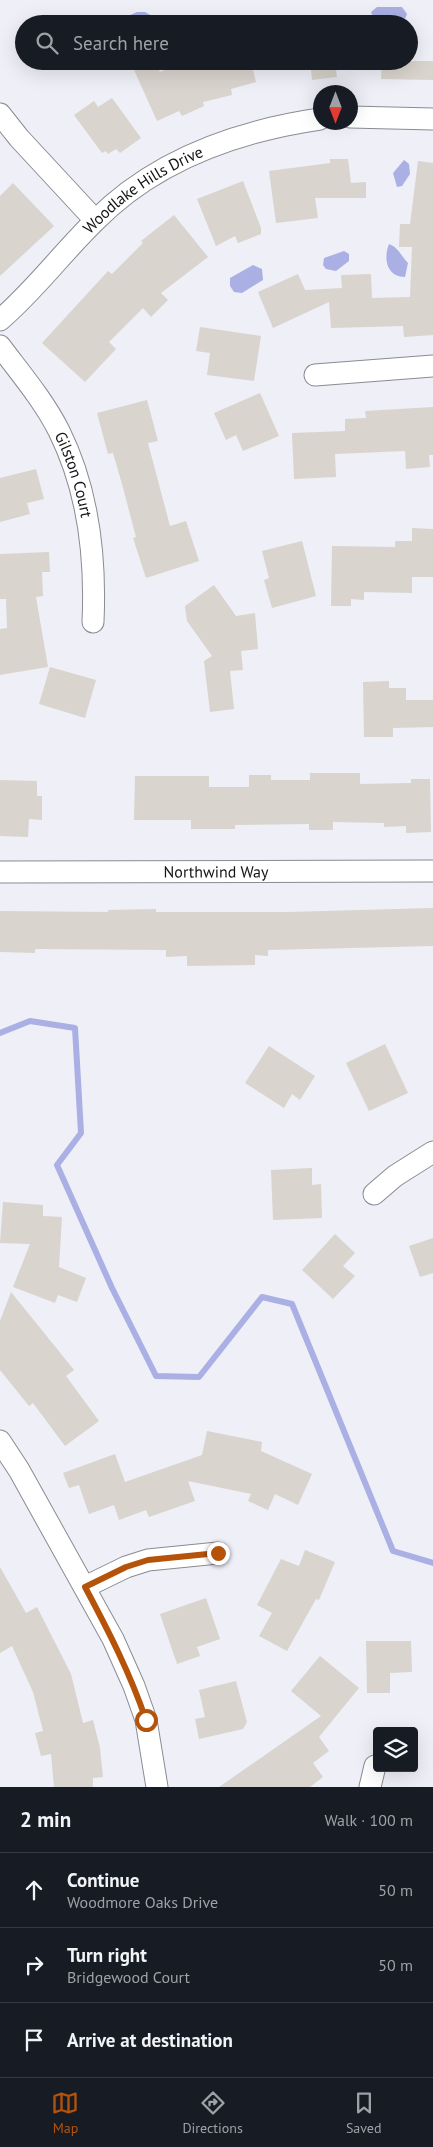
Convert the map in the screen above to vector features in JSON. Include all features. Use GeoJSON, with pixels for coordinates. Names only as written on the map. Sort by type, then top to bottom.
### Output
{"type":"FeatureCollection","features":[{"type":"Feature","properties":{"kind":"street"},"geometry":{"type":"LineString","coordinates":[[0,114],[19,138],[96,220]]}},
{"type":"Feature","properties":{"kind":"street"},"geometry":{"type":"LineString","coordinates":[[358,117],[433,119]]}},
{"type":"Feature","properties":{"kind":"street","name":"Woodlake Hills Drive"},"geometry":{"type":"LineString","coordinates":[[0,320],[32,289],[96,220],[132,190],[172,165],[234,137],[280,125],[313,120]]}},
{"type":"Feature","properties":{"kind":"street","name":"Gilston Court"},"geometry":{"type":"LineString","coordinates":[[0,346],[42,403],[59,430],[74,465],[92,539],[95,579],[93,622]]}},
{"type":"Feature","properties":{"kind":"street"},"geometry":{"type":"LineString","coordinates":[[315,375],[433,366]]}},
{"type":"Feature","properties":{"kind":"street","name":"Northwind Way"},"geometry":{"type":"LineString","coordinates":[[0,872],[433,871]]}},
{"type":"Feature","properties":{"kind":"street"},"geometry":{"type":"LineString","coordinates":[[374,1194],[395,1176],[433,1152]]}},
{"type":"Feature","properties":{"kind":"street"},"geometry":{"type":"LineString","coordinates":[[0,1441],[85,1587],[113,1640],[134,1686],[146,1720],[156,1787]]}},
{"type":"Feature","properties":{"kind":"street"},"geometry":{"type":"LineString","coordinates":[[85,1587],[126,1567],[148,1560],[218,1553]]}},
{"type":"Feature","properties":{"kind":"street"},"geometry":{"type":"LineString","coordinates":[[370,1787],[374,1772]]}},
{"type":"Feature","properties":{"kind":"water"},"geometry":{"type":"Polygon","coordinates":[[[377,7],[402,7],[407,14],[372,15],[371,12],[377,7]]]}},
{"type":"Feature","properties":{"kind":"water"},"geometry":{"type":"Polygon","coordinates":[[[137,12],[145,12],[150,15],[130,15],[137,12]]]}},
{"type":"Feature","properties":{"kind":"water"},"geometry":{"type":"Polygon","coordinates":[[[404,160],[409,164],[410,174],[402,186],[397,187],[393,173],[404,160]]]}},
{"type":"Feature","properties":{"kind":"water"},"geometry":{"type":"Polygon","coordinates":[[[389,244],[408,263],[405,277],[390,271],[386,255],[389,244]]]}},
{"type":"Feature","properties":{"kind":"water"},"geometry":{"type":"Polygon","coordinates":[[[344,251],[349,254],[349,261],[336,271],[326,269],[323,265],[324,258],[344,251]]]}},
{"type":"Feature","properties":{"kind":"water"},"geometry":{"type":"Polygon","coordinates":[[[253,265],[262,269],[263,280],[242,293],[234,292],[230,286],[230,278],[253,265]]]}},
{"type":"Feature","properties":{"kind":"building"},"geometry":{"type":"Polygon","coordinates":[[[418,61],[433,61],[433,80],[381,79],[382,70],[418,70],[418,61]]]}},
{"type":"Feature","properties":{"kind":"building"},"geometry":{"type":"Polygon","coordinates":[[[134,70],[159,70],[160,72],[165,70],[253,70],[256,82],[231,89],[232,95],[203,102],[204,106],[182,116],[179,111],[157,121],[134,70]]]}},
{"type":"Feature","properties":{"kind":"building"},"geometry":{"type":"Polygon","coordinates":[[[311,70],[336,70],[337,77],[312,80],[311,70]]]}},
{"type":"Feature","properties":{"kind":"building"},"geometry":{"type":"Polygon","coordinates":[[[112,98],[141,138],[120,153],[116,149],[108,154],[106,151],[102,153],[74,115],[94,101],[98,107],[112,98]]]}},
{"type":"Feature","properties":{"kind":"building"},"geometry":{"type":"Polygon","coordinates":[[[330,159],[348,159],[351,183],[366,182],[366,198],[315,198],[318,218],[276,223],[269,171],[330,163],[330,159]]]}},
{"type":"Feature","properties":{"kind":"building"},"geometry":{"type":"Polygon","coordinates":[[[418,161],[433,163],[433,335],[404,337],[403,326],[331,328],[329,302],[273,328],[258,292],[298,274],[305,290],[342,288],[341,275],[371,274],[372,298],[410,297],[412,247],[399,247],[400,224],[410,224],[418,161]]]}},
{"type":"Feature","properties":{"kind":"building"},"geometry":{"type":"Polygon","coordinates":[[[243,181],[261,228],[261,234],[238,243],[235,236],[216,246],[197,199],[243,181]]]}},
{"type":"Feature","properties":{"kind":"building"},"geometry":{"type":"Polygon","coordinates":[[[13,183],[54,226],[0,276],[0,196],[13,183]]]}},
{"type":"Feature","properties":{"kind":"building"},"geometry":{"type":"Polygon","coordinates":[[[174,215],[208,257],[161,293],[168,300],[151,317],[143,308],[109,342],[116,349],[85,382],[42,343],[108,271],[112,274],[143,243],[141,241],[174,215]]]}},
{"type":"Feature","properties":{"kind":"building"},"geometry":{"type":"Polygon","coordinates":[[[200,327],[261,336],[254,381],[207,375],[210,353],[196,351],[200,327]]]}},
{"type":"Feature","properties":{"kind":"building"},"geometry":{"type":"Polygon","coordinates":[[[260,393],[279,436],[243,451],[236,435],[226,440],[214,413],[260,393]]]}},
{"type":"Feature","properties":{"kind":"building"},"geometry":{"type":"Polygon","coordinates":[[[147,400],[158,441],[148,443],[170,526],[186,521],[199,561],[146,578],[133,538],[136,537],[113,453],[108,454],[97,413],[147,400]]]}},
{"type":"Feature","properties":{"kind":"building"},"geometry":{"type":"Polygon","coordinates":[[[433,407],[433,455],[429,455],[430,467],[406,469],[405,451],[335,454],[336,477],[294,479],[292,433],[345,431],[345,419],[366,418],[365,411],[433,407]]]}},
{"type":"Feature","properties":{"kind":"building"},"geometry":{"type":"Polygon","coordinates":[[[36,469],[44,499],[27,503],[30,514],[0,522],[0,478],[36,469]]]}},
{"type":"Feature","properties":{"kind":"building"},"geometry":{"type":"Polygon","coordinates":[[[412,528],[433,529],[433,577],[412,577],[412,593],[364,592],[364,600],[351,599],[351,606],[331,606],[332,546],[395,547],[395,541],[412,541],[412,528]]]}},
{"type":"Feature","properties":{"kind":"building"},"geometry":{"type":"Polygon","coordinates":[[[302,541],[316,596],[272,608],[264,580],[269,578],[262,551],[302,541]]]}},
{"type":"Feature","properties":{"kind":"building"},"geometry":{"type":"Polygon","coordinates":[[[49,552],[50,572],[42,572],[43,596],[36,597],[48,667],[0,675],[0,629],[7,628],[6,599],[0,599],[0,554],[49,552]]]}},
{"type":"Feature","properties":{"kind":"building"},"geometry":{"type":"Polygon","coordinates":[[[214,585],[236,616],[255,613],[258,649],[241,651],[243,670],[230,671],[234,709],[210,712],[204,661],[212,656],[187,621],[185,606],[214,585]]]}},
{"type":"Feature","properties":{"kind":"building"},"geometry":{"type":"Polygon","coordinates":[[[50,667],[96,680],[85,718],[39,704],[50,667]]]}},
{"type":"Feature","properties":{"kind":"building"},"geometry":{"type":"Polygon","coordinates":[[[389,681],[389,688],[406,688],[406,700],[433,700],[433,727],[393,728],[393,737],[364,737],[363,682],[389,681]]]}},
{"type":"Feature","properties":{"kind":"building"},"geometry":{"type":"Polygon","coordinates":[[[310,773],[360,773],[360,784],[411,783],[411,779],[430,779],[431,832],[406,833],[406,826],[384,827],[384,823],[333,822],[333,830],[309,830],[309,824],[235,825],[235,829],[191,829],[191,820],[134,820],[135,776],[209,776],[209,787],[249,787],[249,775],[271,775],[271,780],[310,780],[310,773]]]}},
{"type":"Feature","properties":{"kind":"building"},"geometry":{"type":"Polygon","coordinates":[[[0,780],[37,781],[37,796],[42,796],[42,820],[29,819],[28,837],[0,836],[0,780]]]}},
{"type":"Feature","properties":{"kind":"building"},"geometry":{"type":"Polygon","coordinates":[[[433,908],[433,946],[268,950],[268,956],[255,955],[255,965],[187,966],[187,956],[166,957],[166,950],[35,949],[35,953],[0,952],[0,911],[108,912],[108,910],[156,909],[156,912],[288,912],[433,908]]]}},
{"type":"Feature","properties":{"kind":"building"},"geometry":{"type":"Polygon","coordinates":[[[385,1044],[408,1093],[369,1111],[346,1063],[385,1044]]]}},
{"type":"Feature","properties":{"kind":"building"},"geometry":{"type":"Polygon","coordinates":[[[269,1046],[315,1076],[300,1100],[292,1094],[284,1108],[245,1083],[269,1046]]]}},
{"type":"Feature","properties":{"kind":"building"},"geometry":{"type":"Polygon","coordinates":[[[312,1168],[312,1185],[321,1184],[322,1218],[273,1220],[271,1170],[312,1168]]]}},
{"type":"Feature","properties":{"kind":"building"},"geometry":{"type":"Polygon","coordinates":[[[3,1202],[43,1205],[43,1216],[62,1217],[59,1267],[86,1278],[77,1302],[58,1295],[55,1303],[13,1287],[30,1244],[0,1243],[3,1202]]]}},
{"type":"Feature","properties":{"kind":"building"},"geometry":{"type":"Polygon","coordinates":[[[335,1234],[355,1253],[343,1266],[355,1276],[333,1299],[302,1270],[335,1234]]]}},
{"type":"Feature","properties":{"kind":"building"},"geometry":{"type":"Polygon","coordinates":[[[433,1238],[433,1273],[420,1277],[409,1246],[433,1238]]]}},
{"type":"Feature","properties":{"kind":"building"},"geometry":{"type":"Polygon","coordinates":[[[11,1292],[74,1370],[66,1376],[99,1421],[65,1446],[33,1403],[29,1406],[0,1370],[0,1321],[11,1292]]]}},
{"type":"Feature","properties":{"kind":"building"},"geometry":{"type":"Polygon","coordinates":[[[207,1431],[262,1442],[261,1451],[312,1474],[298,1505],[275,1494],[268,1510],[248,1501],[251,1494],[188,1481],[195,1501],[149,1517],[146,1510],[119,1520],[114,1505],[89,1514],[79,1485],[69,1488],[63,1473],[115,1454],[125,1482],[202,1455],[207,1431]]]}},
{"type":"Feature","properties":{"kind":"building"},"geometry":{"type":"Polygon","coordinates":[[[305,1550],[335,1562],[319,1600],[316,1599],[287,1651],[259,1636],[272,1613],[257,1605],[281,1559],[299,1566],[305,1550]]]}},
{"type":"Feature","properties":{"kind":"building"},"geometry":{"type":"Polygon","coordinates":[[[0,1567],[26,1613],[37,1607],[71,1674],[83,1723],[93,1720],[100,1748],[103,1777],[93,1778],[93,1787],[54,1787],[51,1754],[41,1756],[35,1733],[43,1731],[33,1692],[12,1646],[0,1653],[0,1567]]]}},
{"type":"Feature","properties":{"kind":"building"},"geometry":{"type":"Polygon","coordinates":[[[206,1598],[220,1639],[197,1647],[200,1656],[177,1664],[160,1614],[206,1598]]]}},
{"type":"Feature","properties":{"kind":"building"},"geometry":{"type":"Polygon","coordinates":[[[366,1641],[411,1641],[412,1672],[390,1673],[390,1693],[367,1693],[366,1641]]]}},
{"type":"Feature","properties":{"kind":"building"},"geometry":{"type":"Polygon","coordinates":[[[320,1656],[359,1688],[319,1737],[329,1751],[313,1763],[323,1777],[310,1787],[219,1787],[321,1716],[291,1691],[320,1656]]]}},
{"type":"Feature","properties":{"kind":"building"},"geometry":{"type":"Polygon","coordinates":[[[236,1681],[247,1722],[243,1729],[199,1739],[195,1719],[205,1717],[199,1690],[236,1681]]]}},
{"type":"Feature","properties":{"kind":"waterway"},"geometry":{"type":"LineString","coordinates":[[0,1033],[30,1021],[75,1028],[81,1133],[57,1165],[112,1288],[156,1376],[199,1377],[262,1297],[292,1304],[393,1551],[433,1563]]}},
{"type":"Feature","properties":{"kind":"route"},"geometry":{"type":"LineString","coordinates":[[146,1720],[134,1686],[113,1640],[85,1587],[126,1567],[148,1560],[178,1555],[218,1553]]}}]}
